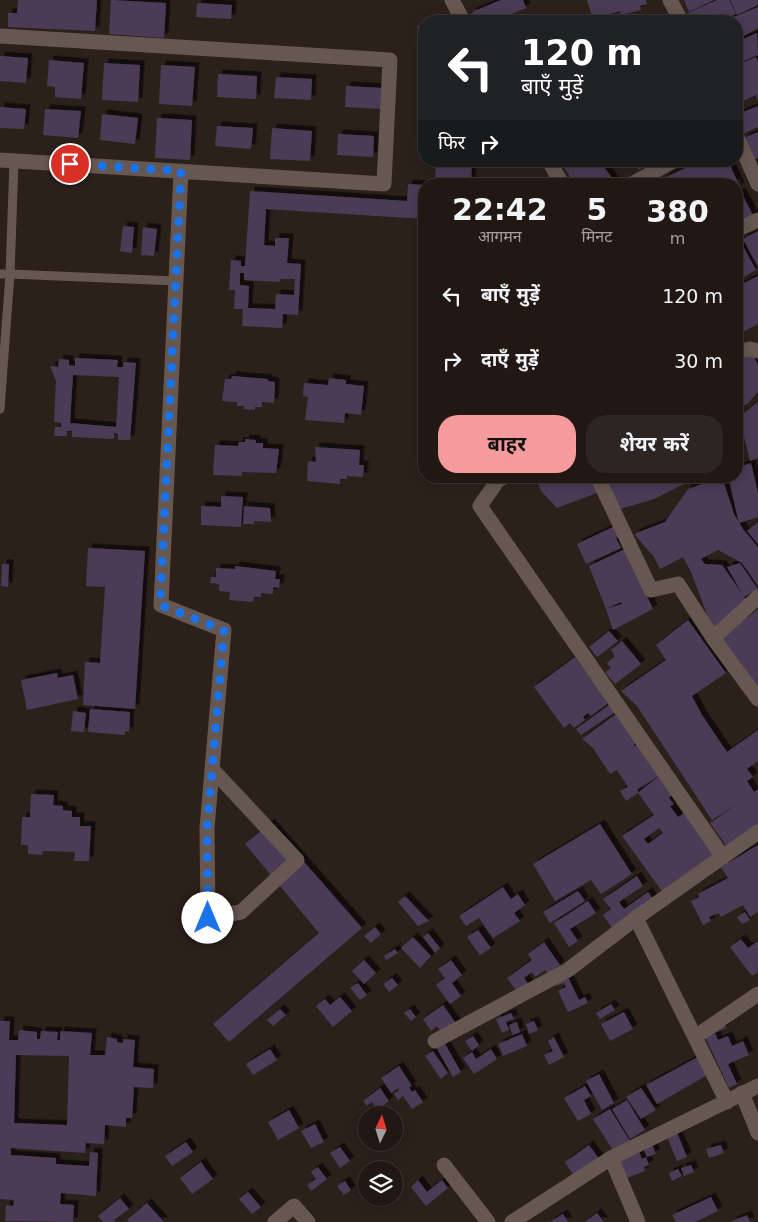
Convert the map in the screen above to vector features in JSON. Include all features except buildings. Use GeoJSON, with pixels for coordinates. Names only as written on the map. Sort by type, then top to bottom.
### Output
{"type":"FeatureCollection","features":[{"type":"Feature","properties":{"kind":"street"},"geometry":{"type":"LineString","coordinates":[[452,0],[460,15]]}},
{"type":"Feature","properties":{"kind":"street"},"geometry":{"type":"LineString","coordinates":[[670,0],[678,15]]}},
{"type":"Feature","properties":{"kind":"street"},"geometry":{"type":"LineString","coordinates":[[0,36],[390,60],[384,184],[7,160]]}},
{"type":"Feature","properties":{"kind":"street"},"geometry":{"type":"LineString","coordinates":[[743,150],[758,184]]}},
{"type":"Feature","properties":{"kind":"street"},"geometry":{"type":"LineString","coordinates":[[552,167],[559,178]]}},
{"type":"Feature","properties":{"kind":"street"},"geometry":{"type":"LineString","coordinates":[[643,178],[662,167]]}},
{"type":"Feature","properties":{"kind":"street"},"geometry":{"type":"LineString","coordinates":[[181,171],[160,605],[224,630],[212,769],[207,828],[208,918],[241,912],[297,860],[212,769]]}},
{"type":"Feature","properties":{"kind":"street"},"geometry":{"type":"LineString","coordinates":[[743,227],[758,220]]}},
{"type":"Feature","properties":{"kind":"street"},"geometry":{"type":"LineString","coordinates":[[743,350],[750,349],[758,352]]}},
{"type":"Feature","properties":{"kind":"street"},"geometry":{"type":"LineString","coordinates":[[496,483],[480,506],[723,858]]}},
{"type":"Feature","properties":{"kind":"street"},"geometry":{"type":"LineString","coordinates":[[600,483],[651,590],[678,584],[713,638],[758,699]]}},
{"type":"Feature","properties":{"kind":"street"},"geometry":{"type":"LineString","coordinates":[[713,638],[758,598]]}},
{"type":"Feature","properties":{"kind":"street"},"geometry":{"type":"LineString","coordinates":[[434,1041],[568,970],[636,918],[758,832]]}},
{"type":"Feature","properties":{"kind":"street"},"geometry":{"type":"LineString","coordinates":[[636,918],[727,1102]]}},
{"type":"Feature","properties":{"kind":"street"},"geometry":{"type":"LineString","coordinates":[[695,1037],[758,994]]}},
{"type":"Feature","properties":{"kind":"street"},"geometry":{"type":"LineString","coordinates":[[512,1222],[611,1158],[758,1086]]}},
{"type":"Feature","properties":{"kind":"street"},"geometry":{"type":"LineString","coordinates":[[742,1093],[758,1132]]}},
{"type":"Feature","properties":{"kind":"street"},"geometry":{"type":"LineString","coordinates":[[611,1158],[638,1222]]}},
{"type":"Feature","properties":{"kind":"street"},"geometry":{"type":"LineString","coordinates":[[444,1165],[488,1222]]}},
{"type":"Feature","properties":{"kind":"street"},"geometry":{"type":"LineString","coordinates":[[275,1222],[294,1206],[308,1222]]}},
{"type":"Feature","properties":{"kind":"lane"},"geometry":{"type":"LineString","coordinates":[[0,409],[10,274],[7,160]]}},
{"type":"Feature","properties":{"kind":"lane"},"geometry":{"type":"LineString","coordinates":[[0,274],[176,281]]}},
{"type":"Feature","properties":{"kind":"route"},"geometry":{"type":"LineString","coordinates":[[70,164],[181,171],[160,605],[224,630],[207,828],[208,918]]}}]}
